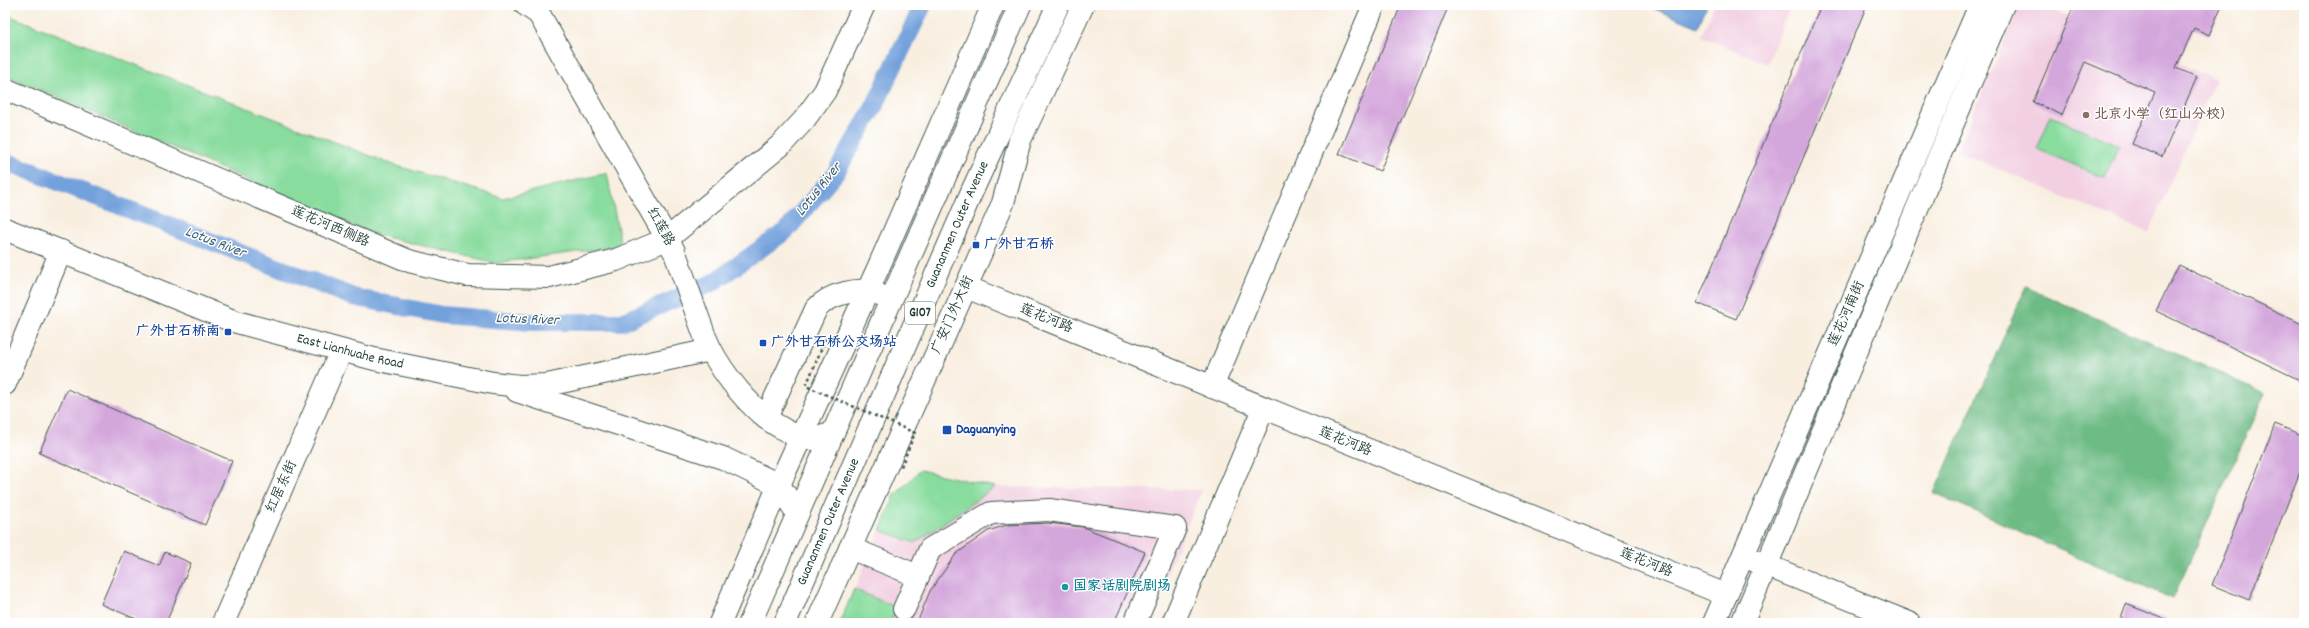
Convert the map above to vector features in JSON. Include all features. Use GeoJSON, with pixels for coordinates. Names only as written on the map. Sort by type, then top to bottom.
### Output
{"type":"FeatureCollection","features":[{"type":"Feature","properties":{"kind":"main road","name":"红莲路"},"geometry":{"type":"LineString","coordinates":[[526,5],[539,14],[672,247],[708,342],[727,374],[766,418],[800,438]]}},
{"type":"Feature","properties":{"kind":"main road","name":"莲花河西侧路"},"geometry":{"type":"LineString","coordinates":[[5,89],[409,261],[467,275],[549,277],[672,247],[780,145],[804,120],[825,91],[864,5]]}},
{"type":"Feature","properties":{"kind":"main road"},"geometry":{"type":"LineString","coordinates":[[720,623],[779,485],[868,289],[993,5]]}},
{"type":"Feature","properties":{"kind":"main road","name":"G107"},"geometry":{"type":"LineString","coordinates":[[750,623],[1020,5]]}},
{"type":"Feature","properties":{"kind":"main road","name":"Guananmen Outer Avenue"},"geometry":{"type":"LineString","coordinates":[[785,623],[973,189],[1058,5]]}},
{"type":"Feature","properties":{"kind":"main road","name":"广安门外大街"},"geometry":{"type":"LineString","coordinates":[[817,623],[1003,203],[1020,140],[1083,5]]}},
{"type":"Feature","properties":{"kind":"main road"},"geometry":{"type":"LineString","coordinates":[[1212,387],[1374,5]]}},
{"type":"Feature","properties":{"kind":"main road","name":"莲花河南街"},"geometry":{"type":"LineString","coordinates":[[1714,623],[1980,5]]}},
{"type":"Feature","properties":{"kind":"main road","name":"莲花河南街"},"geometry":{"type":"LineString","coordinates":[[1742,623],[2003,5]]}},
{"type":"Feature","properties":{"kind":"main road","name":"East Lianhuahe Road"},"geometry":{"type":"LineString","coordinates":[[5,229],[233,321],[341,351],[493,383],[520,386],[547,385],[708,342]]}},
{"type":"Feature","properties":{"kind":"main road"},"geometry":{"type":"LineString","coordinates":[[5,384],[61,252]]}},
{"type":"Feature","properties":{"kind":"main road","name":"莲花河路"},"geometry":{"type":"LineString","coordinates":[[966,287],[1263,409],[1726,595]]}},
{"type":"Feature","properties":{"kind":"main road"},"geometry":{"type":"LineString","coordinates":[[766,418],[816,309],[824,300],[833,296],[868,289],[891,299]]}},
{"type":"Feature","properties":{"kind":"main road","name":"红居东街"},"geometry":{"type":"LineString","coordinates":[[223,623],[341,351]]}},
{"type":"Feature","properties":{"kind":"main road"},"geometry":{"type":"LineString","coordinates":[[493,383],[723,458],[758,473],[779,485],[797,513]]}},
{"type":"Feature","properties":{"kind":"main road"},"geometry":{"type":"LineString","coordinates":[[1173,623],[1263,409]]}},
{"type":"Feature","properties":{"kind":"main road"},"geometry":{"type":"LineString","coordinates":[[800,438],[812,439],[832,434]]}},
{"type":"Feature","properties":{"kind":"main road"},"geometry":{"type":"LineString","coordinates":[[904,609],[930,549],[991,513],[1049,510],[1175,528],[1135,623]]}},
{"type":"Feature","properties":{"kind":"main road"},"geometry":{"type":"LineString","coordinates":[[850,548],[918,576]]}},
{"type":"Feature","properties":{"kind":"main road"},"geometry":{"type":"LineString","coordinates":[[1742,556],[1909,623]]}},
{"type":"Feature","properties":{"kind":"path"},"geometry":{"type":"LineString","coordinates":[[826,338],[806,386],[915,433],[900,469]]}},
{"type":"Feature","properties":{"kind":"shaded area"},"geometry":{"type":"Polygon","coordinates":[[[1714,5],[1791,5],[1767,64],[1701,36],[1714,5]]]}},
{"type":"Feature","properties":{"kind":"shaded area","name":"北京小学（红山分校）"},"geometry":{"type":"Polygon","coordinates":[[[2020,5],[2043,5],[2215,79],[2149,233],[1957,151],[2020,5]]]}},
{"type":"Feature","properties":{"kind":"shaded area"},"geometry":{"type":"Polygon","coordinates":[[[920,470],[995,487],[1202,490],[1146,623],[840,623],[895,495],[920,470]]]}},
{"type":"Feature","properties":{"kind":"green space"},"geometry":{"type":"Polygon","coordinates":[[[5,14],[394,165],[503,198],[607,173],[621,246],[496,263],[373,234],[5,75],[5,14]]]}},
{"type":"Feature","properties":{"kind":"green space"},"geometry":{"type":"Polygon","coordinates":[[[2051,116],[2119,145],[2105,178],[2037,149],[2051,116]]]}},
{"type":"Feature","properties":{"kind":"green space"},"geometry":{"type":"Polygon","coordinates":[[[2026,287],[2265,393],[2173,599],[1934,493],[2026,287]]]}},
{"type":"Feature","properties":{"kind":"green space"},"geometry":{"type":"Polygon","coordinates":[[[920,470],[995,487],[915,543],[880,530],[895,495],[920,470]]]}},
{"type":"Feature","properties":{"kind":"green space"},"geometry":{"type":"Polygon","coordinates":[[[854,589],[897,608],[890,623],[840,623],[854,589]]]}},
{"type":"Feature","properties":{"kind":"water"},"geometry":{"type":"Polygon","coordinates":[[[1656,5],[1707,5],[1698,27],[1655,9],[1656,5]]]}},
{"type":"Feature","properties":{"kind":"building"},"geometry":{"type":"Polygon","coordinates":[[[1401,5],[1449,5],[1380,171],[1339,154],[1401,5]]]}},
{"type":"Feature","properties":{"kind":"building"},"geometry":{"type":"Polygon","coordinates":[[[1821,5],[1867,5],[1736,319],[1697,303],[1821,5]]]}},
{"type":"Feature","properties":{"kind":"building"},"geometry":{"type":"Polygon","coordinates":[[[2074,5],[2222,5],[2209,35],[2194,28],[2176,68],[2197,77],[2162,157],[2132,144],[2155,92],[2085,62],[2062,115],[2033,102],[2074,5]]]}},
{"type":"Feature","properties":{"kind":"building"},"geometry":{"type":"Polygon","coordinates":[[[2179,265],[2304,325],[2304,382],[2156,311],[2179,265]]]}},
{"type":"Feature","properties":{"kind":"building"},"geometry":{"type":"Polygon","coordinates":[[[67,389],[232,461],[205,525],[39,453],[67,389]]]}},
{"type":"Feature","properties":{"kind":"building"},"geometry":{"type":"Polygon","coordinates":[[[2275,424],[2304,436],[2304,462],[2249,600],[2212,585],[2275,424]]]}},
{"type":"Feature","properties":{"kind":"building"},"geometry":{"type":"Polygon","coordinates":[[[1048,523],[1083,527],[1145,552],[1114,623],[917,623],[930,591],[956,554],[988,531],[1007,525],[1048,523]]]}},
{"type":"Feature","properties":{"kind":"building"},"geometry":{"type":"Polygon","coordinates":[[[124,551],[159,566],[165,552],[191,563],[166,623],[133,623],[136,619],[101,604],[124,551]]]}},
{"type":"Feature","properties":{"kind":"building"},"geometry":{"type":"Polygon","coordinates":[[[2126,604],[2172,622],[2172,623],[2119,623],[2126,604]]]}},
{"type":"Feature","properties":{"kind":"waterway","name":"Lotus River"},"geometry":{"type":"LineString","coordinates":[[5,161],[353,297],[442,315],[531,322],[622,322],[712,283],[786,231],[835,174],[874,107],[923,5]]}},
{"type":"Feature","properties":{"kind":"place","name":"北京小学（红山分校）"},"geometry":{"type":"Point","coordinates":[2086,115]}},
{"type":"Feature","properties":{"kind":"place","name":"广外甘石桥"},"geometry":{"type":"Point","coordinates":[976,245]}},
{"type":"Feature","properties":{"kind":"place","name":"广外甘石桥南"},"geometry":{"type":"Point","coordinates":[228,332]}},
{"type":"Feature","properties":{"kind":"place","name":"广外甘石桥公交场站"},"geometry":{"type":"Point","coordinates":[763,343]}},
{"type":"Feature","properties":{"kind":"place","name":"Daguanying"},"geometry":{"type":"Point","coordinates":[947,430]}},
{"type":"Feature","properties":{"kind":"place","name":"国家话剧院剧场"},"geometry":{"type":"Point","coordinates":[1065,587]}}]}
